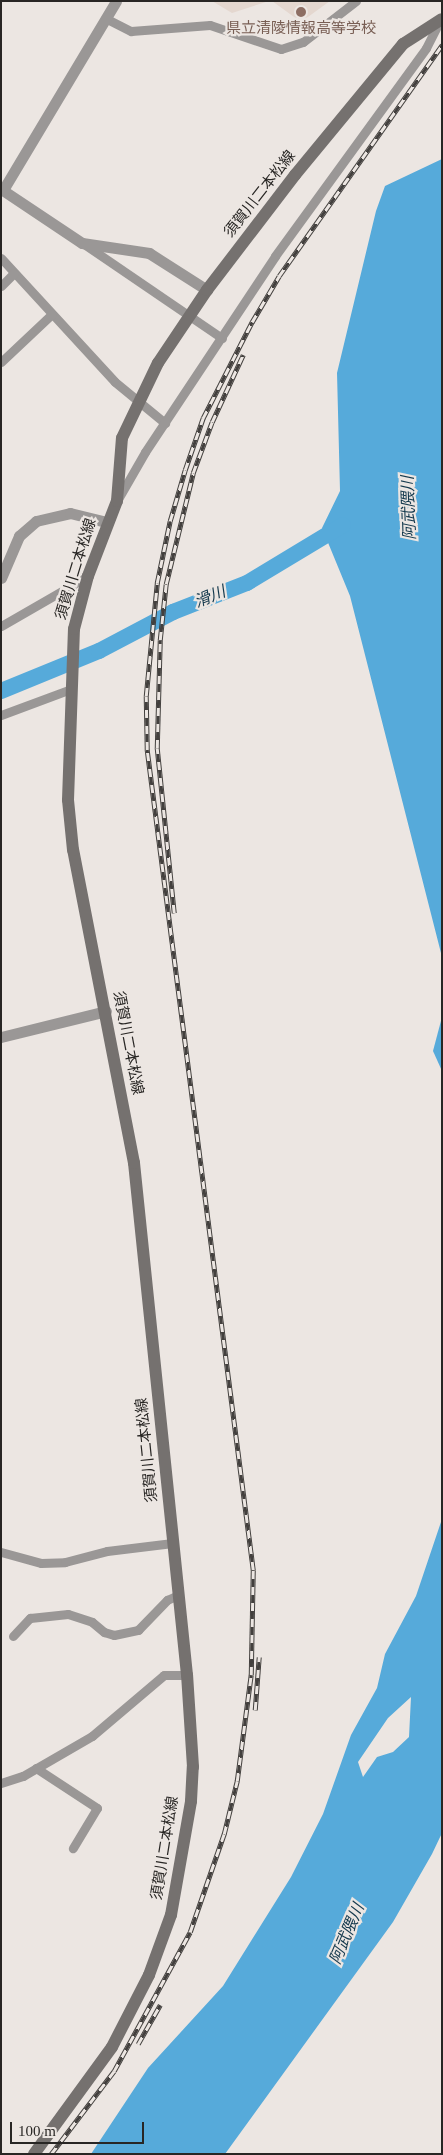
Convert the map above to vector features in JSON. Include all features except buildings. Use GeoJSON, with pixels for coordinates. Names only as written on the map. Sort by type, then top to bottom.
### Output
{"type":"FeatureCollection","features":[{"type":"Feature","properties":{"kind":"main road","name":"須賀川二本松線"},"geometry":{"type":"LineString","coordinates":[[34,2154],[112,2047],[149,1975],[171,1915],[190,1801],[193,1767],[187,1675],[134,1163],[106,1011],[73,850],[68,800],[72,640],[88,576],[107,522],[117,501],[122,438],[138,400],[207,290],[269,206],[394,55],[411,37],[441,20]]}},
{"type":"Feature","properties":{"kind":"street"},"geometry":{"type":"LineString","coordinates":[[116,1],[107,19],[2,190],[222,338]]}},
{"type":"Feature","properties":{"kind":"street"},"geometry":{"type":"LineString","coordinates":[[107,19],[131,31],[210,25],[281,48],[304,42],[356,1]]}},
{"type":"Feature","properties":{"kind":"street"},"geometry":{"type":"LineString","coordinates":[[117,501],[165,423],[290,234],[426,48],[441,20]]}},
{"type":"Feature","properties":{"kind":"street"},"geometry":{"type":"LineString","coordinates":[[82,243],[149,254],[207,290]]}},
{"type":"Feature","properties":{"kind":"street"},"geometry":{"type":"LineString","coordinates":[[1,258],[116,382],[165,423]]}},
{"type":"Feature","properties":{"kind":"street"},"geometry":{"type":"LineString","coordinates":[[1,286],[14,273]]}},
{"type":"Feature","properties":{"kind":"street"},"geometry":{"type":"LineString","coordinates":[[1,362],[52,314]]}},
{"type":"Feature","properties":{"kind":"street"},"geometry":{"type":"LineString","coordinates":[[1,578],[19,536],[36,521],[70,513],[107,522]]}},
{"type":"Feature","properties":{"kind":"street"},"geometry":{"type":"LineString","coordinates":[[1,626],[88,576]]}},
{"type":"Feature","properties":{"kind":"street"},"geometry":{"type":"LineString","coordinates":[[1,716],[71,686]]}},
{"type":"Feature","properties":{"kind":"street"},"geometry":{"type":"LineString","coordinates":[[1,1037],[106,1011]]}},
{"type":"Feature","properties":{"kind":"street"},"geometry":{"type":"LineString","coordinates":[[1,1552],[41,1563],[65,1562],[107,1551],[173,1543]]}},
{"type":"Feature","properties":{"kind":"street"},"geometry":{"type":"LineString","coordinates":[[13,1636],[30,1618],[68,1614],[92,1622],[104,1632],[114,1635],[138,1630],[167,1600],[178,1595]]}},
{"type":"Feature","properties":{"kind":"street"},"geometry":{"type":"LineString","coordinates":[[1,1783],[36,1768],[92,1736],[164,1675],[187,1675]]}},
{"type":"Feature","properties":{"kind":"street"},"geometry":{"type":"LineString","coordinates":[[36,1768],[97,1808],[73,1848]]}},
{"type":"Feature","properties":{"kind":"shaded area","name":"県立清陵情報高等学校"},"geometry":{"type":"Polygon","coordinates":[[[212,1],[269,1],[232,13],[212,1]]]}},
{"type":"Feature","properties":{"kind":"shaded area","name":"県立清陵情報高等学校"},"geometry":{"type":"Polygon","coordinates":[[[272,1],[330,1],[301,22],[272,1]]]}},
{"type":"Feature","properties":{"kind":"water","name":"阿武隈川"},"geometry":{"type":"Polygon","coordinates":[[[442,159],[442,957],[350,596],[322,528],[340,491],[337,373],[376,211],[385,186],[442,159]]]}},
{"type":"Feature","properties":{"kind":"water"},"geometry":{"type":"Polygon","coordinates":[[[442,1017],[442,1071],[433,1051],[442,1017]]]}},
{"type":"Feature","properties":{"kind":"water","name":"阿武隈川"},"geometry":{"type":"Polygon","coordinates":[[[442,1519],[442,1833],[393,1922],[225,2154],[91,2154],[148,2068],[223,1986],[291,1877],[323,1814],[351,1735],[377,1688],[385,1654],[416,1596],[442,1519]],[[411,1697],[388,1718],[358,1762],[363,1777],[377,1757],[393,1752],[409,1737],[411,1697]]]}},
{"type":"Feature","properties":{"kind":"waterway","name":"滑川"},"geometry":{"type":"LineString","coordinates":[[1,691],[99,651],[173,612],[247,583],[343,525]]}},
{"type":"Feature","properties":{"kind":"railway"},"geometry":{"type":"LineString","coordinates":[[51,2154],[114,2071],[190,1932],[224,1834],[237,1781],[251,1675],[253,1570],[147,750],[146,696],[157,583],[170,521],[203,418],[252,322],[279,276],[442,45]]}},
{"type":"Feature","properties":{"kind":"railway"},"geometry":{"type":"LineString","coordinates":[[174,913],[157,748],[160,640],[166,584],[193,473],[212,422],[243,355]]}},
{"type":"Feature","properties":{"kind":"railway"},"geometry":{"type":"LineString","coordinates":[[255,1710],[259,1657]]}},
{"type":"Feature","properties":{"kind":"railway"},"geometry":{"type":"LineString","coordinates":[[138,2044],[160,2005]]}},
{"type":"Feature","properties":{"kind":"place","name":"県立清陵情報高等学校"},"geometry":{"type":"Point","coordinates":[301,12]}}]}
